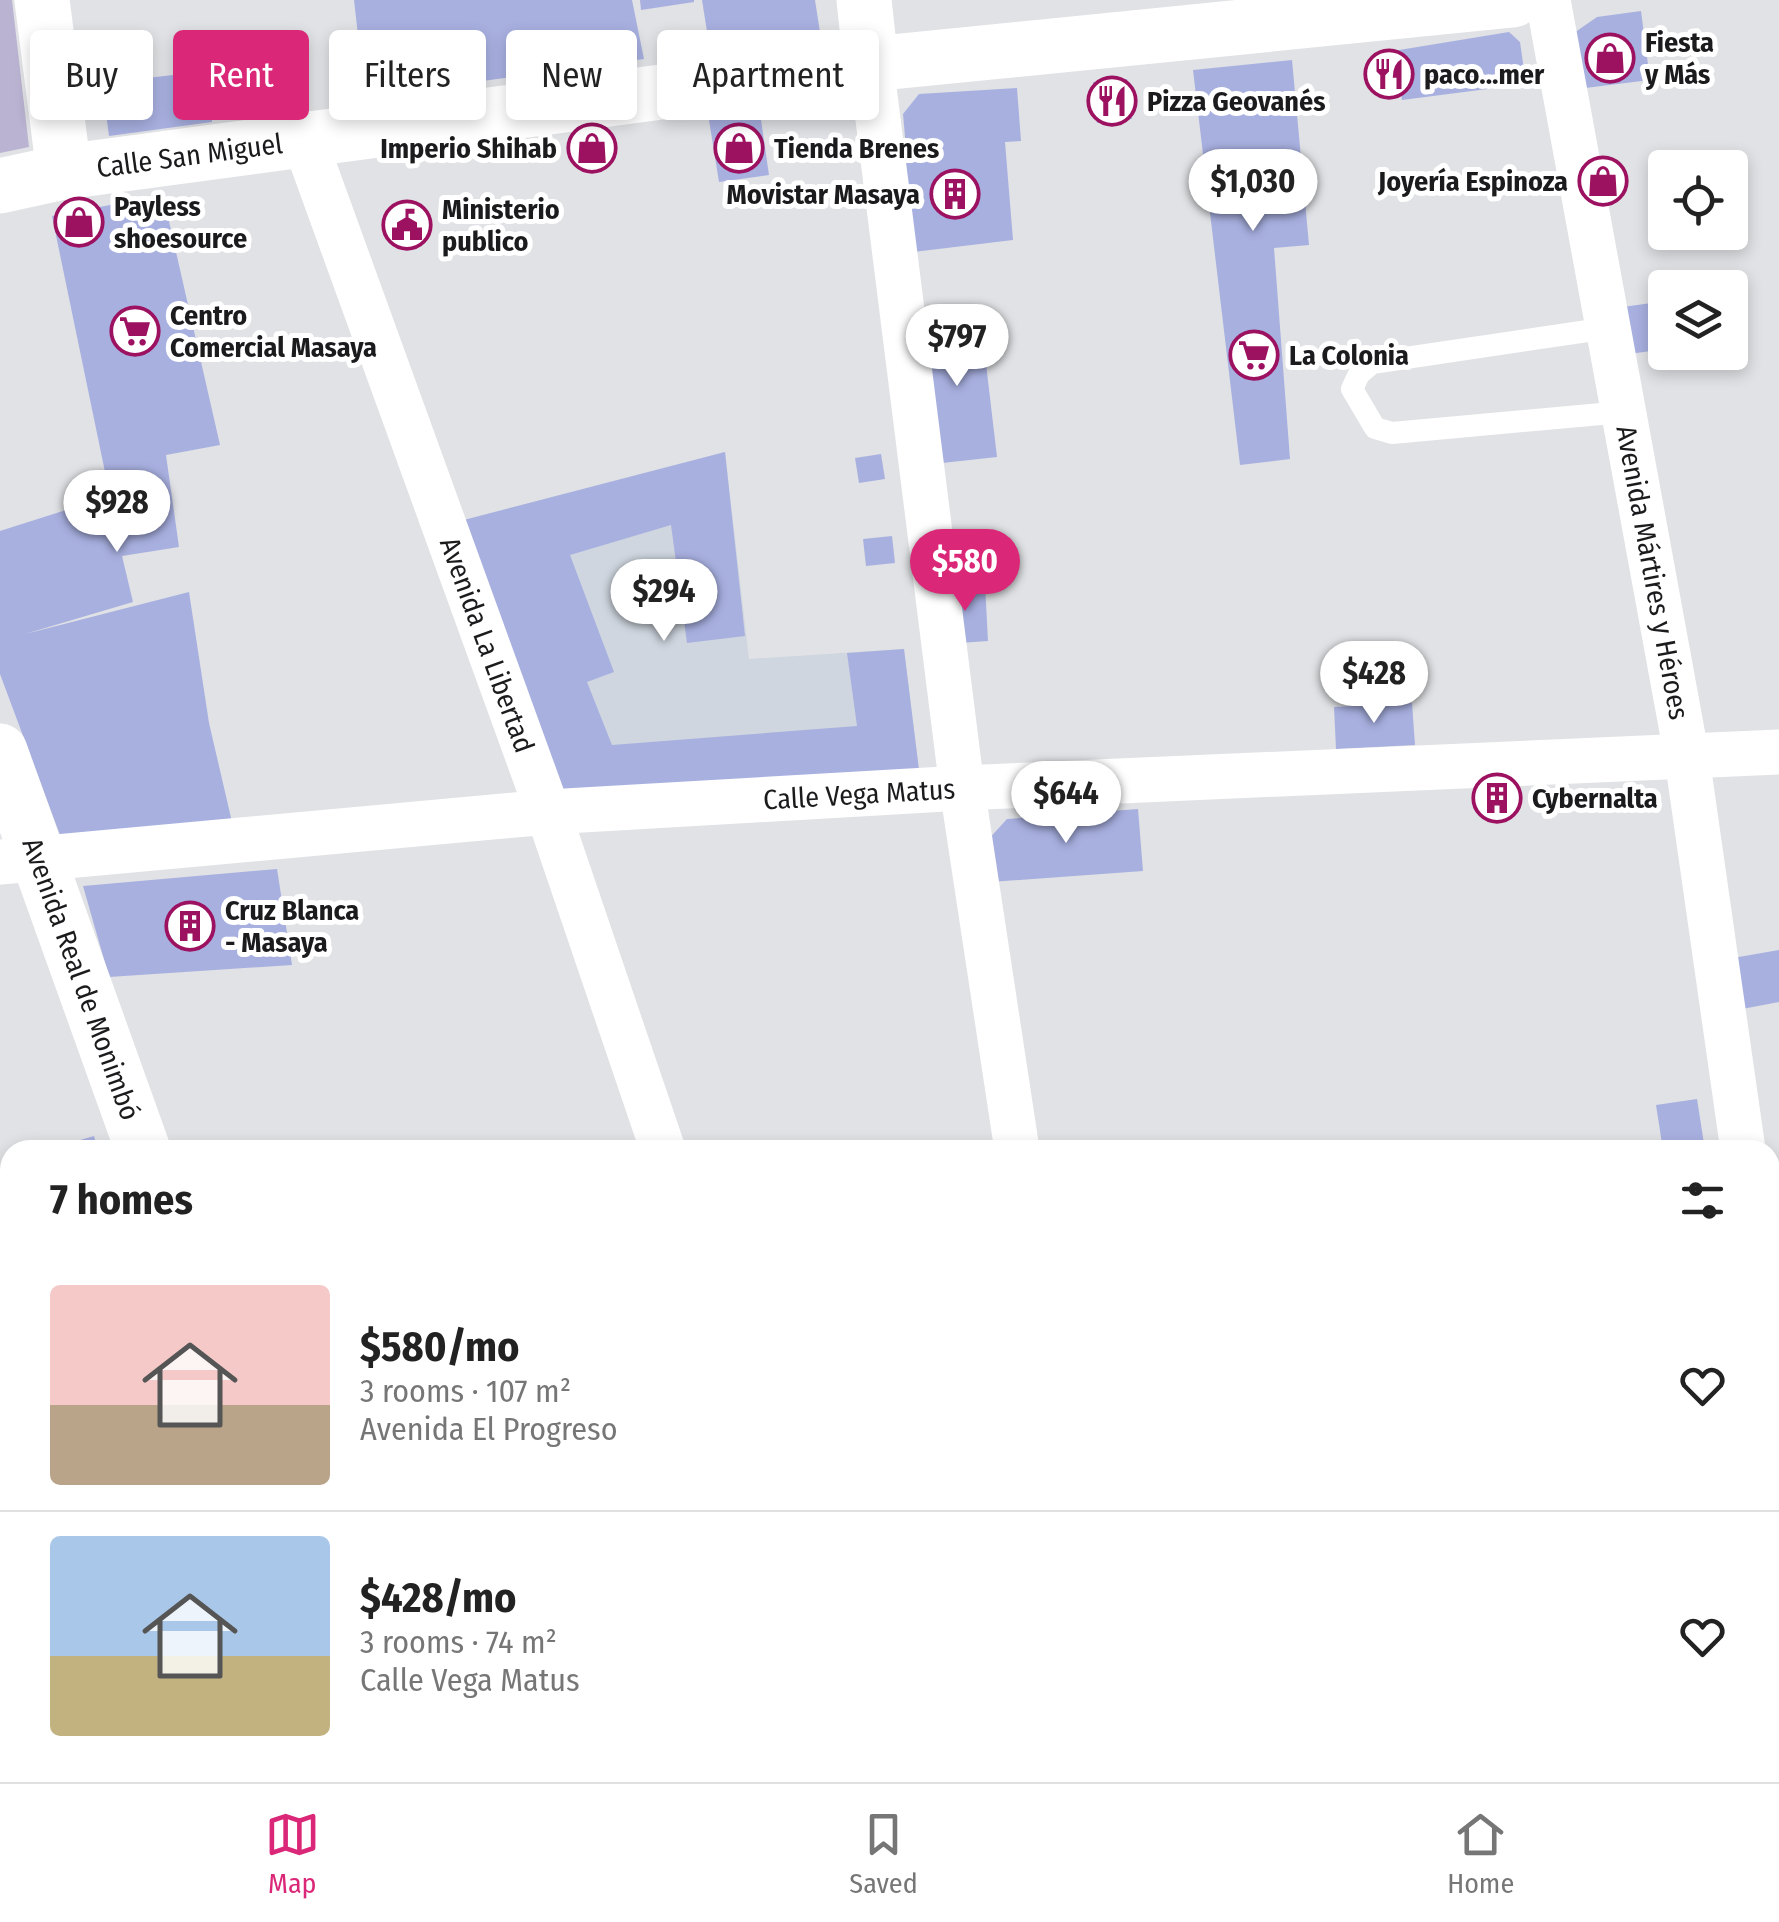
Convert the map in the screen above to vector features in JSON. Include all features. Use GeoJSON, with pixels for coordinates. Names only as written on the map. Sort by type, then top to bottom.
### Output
{"type":"FeatureCollection","features":[{"type":"Feature","properties":{"kind":"street"},"geometry":{"type":"LineString","coordinates":[[42,0],[64,172]]}},
{"type":"Feature","properties":{"kind":"street"},"geometry":{"type":"LineString","coordinates":[[864,0],[867,30]]}},
{"type":"Feature","properties":{"kind":"street","name":"Calle San Miguel"},"geometry":{"type":"LineString","coordinates":[[879,63],[1514,0]]}},
{"type":"Feature","properties":{"kind":"street","name":"Avenida Mártires y Héroes"},"geometry":{"type":"LineString","coordinates":[[1548,0],[1687,758],[1743,1140]]}},
{"type":"Feature","properties":{"kind":"street","name":"Calle San Miguel"},"geometry":{"type":"LineString","coordinates":[[0,186],[64,172],[657,92]]}},
{"type":"Feature","properties":{"kind":"street"},"geometry":{"type":"LineString","coordinates":[[877,120],[962,788],[1016,1140]]}},
{"type":"Feature","properties":{"kind":"street","name":"Avenida La Libertad"},"geometry":{"type":"LineString","coordinates":[[304,139],[548,812],[660,1140]]}},
{"type":"Feature","properties":{"kind":"street","name":"Avenida Real de Monimbó"},"geometry":{"type":"LineString","coordinates":[[0,751],[20,860],[139,1140]]}},
{"type":"Feature","properties":{"kind":"street","name":"Calle Vega Matus"},"geometry":{"type":"LineString","coordinates":[[20,860],[548,812],[962,788],[1779,752]]}},
{"type":"Feature","properties":{"kind":"lane"},"geometry":{"type":"LineString","coordinates":[[1608,328],[1372,363],[1359,374],[1352,389],[1374,428],[1392,433],[1624,412]]}},
{"type":"Feature","properties":{"kind":"shaded area"},"geometry":{"type":"Polygon","coordinates":[[[0,0],[12,0],[29,147],[0,153],[0,0]]]}},
{"type":"Feature","properties":{"kind":"shaded area"},"geometry":{"type":"Polygon","coordinates":[[[725,452],[749,659],[904,649],[920,778],[564,798],[464,520],[725,452]]]}},
{"type":"Feature","properties":{"kind":"building"},"geometry":{"type":"Polygon","coordinates":[[[354,0],[632,0],[644,59],[637,60],[637,30],[506,30],[506,78],[486,81],[486,30],[357,30],[354,0]]]}},
{"type":"Feature","properties":{"kind":"building"},"geometry":{"type":"Polygon","coordinates":[[[640,0],[694,0],[694,2],[641,10],[640,0]]]}},
{"type":"Feature","properties":{"kind":"building"},"geometry":{"type":"Polygon","coordinates":[[[702,0],[815,0],[820,30],[707,30],[702,0]]]}},
{"type":"Feature","properties":{"kind":"building","name":"Fiesta y Más"},"geometry":{"type":"Polygon","coordinates":[[[1641,11],[1650,80],[1577,89],[1571,35],[1597,17],[1641,11]]]}},
{"type":"Feature","properties":{"kind":"building"},"geometry":{"type":"Polygon","coordinates":[[[1509,32],[1520,42],[1526,84],[1402,100],[1393,51],[1509,32]]]}},
{"type":"Feature","properties":{"kind":"building","name":"La Colonia"},"geometry":{"type":"Polygon","coordinates":[[[1292,60],[1309,245],[1274,248],[1290,459],[1240,465],[1193,70],[1292,60]]]}},
{"type":"Feature","properties":{"kind":"building"},"geometry":{"type":"Polygon","coordinates":[[[173,75],[173,120],[212,122],[109,136],[107,120],[153,120],[153,77],[173,75]]]}},
{"type":"Feature","properties":{"kind":"building","name":"Pizza Geovanés"},"geometry":{"type":"Polygon","coordinates":[[[1127,79],[1132,119],[1097,123],[1093,82],[1127,79]]]}},
{"type":"Feature","properties":{"kind":"building","name":"Movistar Masaya"},"geometry":{"type":"Polygon","coordinates":[[[1017,88],[1021,141],[1005,142],[1013,240],[905,253],[896,148],[906,148],[903,114],[919,94],[1017,88]]]}},
{"type":"Feature","properties":{"kind":"building","name":"Tienda Brenes"},"geometry":{"type":"Polygon","coordinates":[[[709,120],[761,120],[769,175],[719,182],[709,120]]]}},
{"type":"Feature","properties":{"kind":"building","name":"Imperio Shihab"},"geometry":{"type":"Polygon","coordinates":[[[604,131],[608,162],[579,165],[576,134],[604,131]]]}},
{"type":"Feature","properties":{"kind":"building","name":"Joyería Espinoza"},"geometry":{"type":"Polygon","coordinates":[[[1615,167],[1619,190],[1592,195],[1587,172],[1615,167]]]}},
{"type":"Feature","properties":{"kind":"building"},"geometry":{"type":"Polygon","coordinates":[[[163,195],[220,445],[166,455],[179,547],[122,556],[133,602],[25,634],[189,592],[209,723],[232,822],[60,835],[0,674],[0,531],[110,496],[52,216],[163,195]]]}},
{"type":"Feature","properties":{"kind":"building"},"geometry":{"type":"Polygon","coordinates":[[[1648,304],[1648,351],[1615,356],[1608,309],[1648,304]]]}},
{"type":"Feature","properties":{"kind":"building"},"geometry":{"type":"Polygon","coordinates":[[[980,313],[997,457],[933,464],[916,321],[980,313]]]}},
{"type":"Feature","properties":{"kind":"building"},"geometry":{"type":"Polygon","coordinates":[[[725,452],[745,636],[687,643],[671,525],[570,555],[614,672],[587,682],[612,745],[857,726],[847,653],[904,649],[920,778],[564,798],[464,520],[725,452]]]}},
{"type":"Feature","properties":{"kind":"building"},"geometry":{"type":"Polygon","coordinates":[[[881,454],[885,479],[859,483],[855,458],[881,454]]]}},
{"type":"Feature","properties":{"kind":"building"},"geometry":{"type":"Polygon","coordinates":[[[892,536],[895,563],[866,566],[863,539],[892,536]]]}},
{"type":"Feature","properties":{"kind":"building"},"geometry":{"type":"Polygon","coordinates":[[[985,584],[988,641],[945,644],[942,587],[985,584]]]}},
{"type":"Feature","properties":{"kind":"building"},"geometry":{"type":"Polygon","coordinates":[[[1412,703],[1415,745],[1336,749],[1334,707],[1412,703]]]}},
{"type":"Feature","properties":{"kind":"building","name":"Cybernalta"},"geometry":{"type":"Polygon","coordinates":[[[1513,785],[1515,808],[1481,812],[1478,789],[1513,785]]]}},
{"type":"Feature","properties":{"kind":"building"},"geometry":{"type":"Polygon","coordinates":[[[1138,809],[1143,871],[990,882],[986,842],[1007,819],[1138,809]]]}},
{"type":"Feature","properties":{"kind":"building","name":"Cruz Blanca - Masaya"},"geometry":{"type":"Polygon","coordinates":[[[277,869],[292,965],[109,977],[83,886],[277,869]]]}},
{"type":"Feature","properties":{"kind":"building"},"geometry":{"type":"Polygon","coordinates":[[[1779,950],[1779,1002],[1742,1009],[1733,958],[1779,950]]]}},
{"type":"Feature","properties":{"kind":"building"},"geometry":{"type":"Polygon","coordinates":[[[1697,1099],[1703,1140],[1661,1140],[1656,1105],[1697,1099]]]}},
{"type":"Feature","properties":{"kind":"place","name":"Fiesta y Más"},"geometry":{"type":"Point","coordinates":[1610,58]}},
{"type":"Feature","properties":{"kind":"place","name":"paco...mer"},"geometry":{"type":"Point","coordinates":[1389,74]}},
{"type":"Feature","properties":{"kind":"place","name":"Pizza Geovanés"},"geometry":{"type":"Point","coordinates":[1112,101]}},
{"type":"Feature","properties":{"kind":"place","name":"Imperio Shihab"},"geometry":{"type":"Point","coordinates":[592,148]}},
{"type":"Feature","properties":{"kind":"place","name":"Tienda Brenes"},"geometry":{"type":"Point","coordinates":[739,148]}},
{"type":"Feature","properties":{"kind":"place","name":"Joyería Espinoza"},"geometry":{"type":"Point","coordinates":[1603,181]}},
{"type":"Feature","properties":{"kind":"place","name":"Movistar Masaya"},"geometry":{"type":"Point","coordinates":[955,194]}},
{"type":"Feature","properties":{"kind":"place","name":"Payless shoesource"},"geometry":{"type":"Point","coordinates":[79,222]}},
{"type":"Feature","properties":{"kind":"place","name":"Ministerio publico"},"geometry":{"type":"Point","coordinates":[407,225]}},
{"type":"Feature","properties":{"kind":"place","name":"Centro Comercial Masaya"},"geometry":{"type":"Point","coordinates":[135,331]}},
{"type":"Feature","properties":{"kind":"place","name":"La Colonia"},"geometry":{"type":"Point","coordinates":[1254,355]}},
{"type":"Feature","properties":{"kind":"place","name":"Cybernalta"},"geometry":{"type":"Point","coordinates":[1497,798]}},
{"type":"Feature","properties":{"kind":"place","name":"Cruz Blanca - Masaya"},"geometry":{"type":"Point","coordinates":[190,926]}}]}
